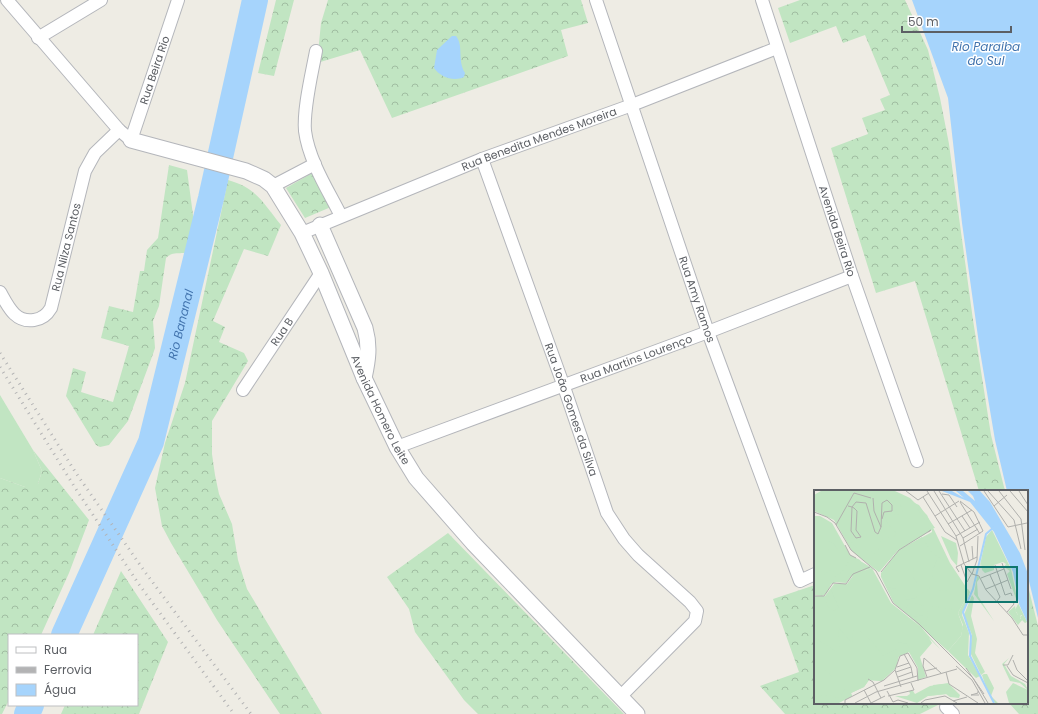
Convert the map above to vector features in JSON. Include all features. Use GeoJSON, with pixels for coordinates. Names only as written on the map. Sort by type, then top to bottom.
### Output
{"type":"FeatureCollection","features":[{"type":"Feature","properties":{"kind":"street"},"geometry":{"type":"LineString","coordinates":[[7,0],[38,38],[119,130],[131,140]]}},
{"type":"Feature","properties":{"kind":"street"},"geometry":{"type":"LineString","coordinates":[[38,38],[101,0]]}},
{"type":"Feature","properties":{"kind":"street","name":"Rua Beira Rio"},"geometry":{"type":"LineString","coordinates":[[131,140],[178,0]]}},
{"type":"Feature","properties":{"kind":"street","name":"Rua Amy Ramos"},"geometry":{"type":"LineString","coordinates":[[596,0],[708,332],[800,581],[814,574]]}},
{"type":"Feature","properties":{"kind":"street","name":"Avenida Beira Rio"},"geometry":{"type":"LineString","coordinates":[[762,0],[852,276],[917,461]]}},
{"type":"Feature","properties":{"kind":"street","name":"Rua Benedita Mendes Moreira"},"geometry":{"type":"LineString","coordinates":[[302,233],[482,159],[632,105],[777,48]]}},
{"type":"Feature","properties":{"kind":"street"},"geometry":{"type":"LineString","coordinates":[[316,51],[305,126],[315,164],[341,216]]}},
{"type":"Feature","properties":{"kind":"street","name":"Rua Nilza Santos"},"geometry":{"type":"LineString","coordinates":[[0,292],[12,312],[24,320],[38,319],[49,312],[85,171],[94,153],[119,130]]}},
{"type":"Feature","properties":{"kind":"street","name":"Avenida Homero Leite"},"geometry":{"type":"LineString","coordinates":[[131,140],[158,149],[246,171],[264,179],[273,186],[302,233],[321,273],[364,378],[397,447],[416,478],[473,543],[637,714]]}},
{"type":"Feature","properties":{"kind":"street","name":"Rua João Gomes da Silva"},"geometry":{"type":"LineString","coordinates":[[482,159],[613,525],[638,555],[696,609],[696,619],[620,697]]}},
{"type":"Feature","properties":{"kind":"street"},"geometry":{"type":"LineString","coordinates":[[273,186],[315,164]]}},
{"type":"Feature","properties":{"kind":"street"},"geometry":{"type":"LineString","coordinates":[[320,225],[369,340],[369,354],[364,378]]}},
{"type":"Feature","properties":{"kind":"street","name":"Rua B"},"geometry":{"type":"LineString","coordinates":[[243,390],[321,273]]}},
{"type":"Feature","properties":{"kind":"street","name":"Rua Martins Lourenço"},"geometry":{"type":"LineString","coordinates":[[397,447],[563,384],[708,332],[852,276]]}},
{"type":"Feature","properties":{"kind":"green space"},"geometry":{"type":"Polygon","coordinates":[[[276,0],[294,0],[274,76],[258,73],[276,0]]]}},
{"type":"Feature","properties":{"kind":"green space"},"geometry":{"type":"Polygon","coordinates":[[[328,0],[581,0],[588,23],[561,30],[568,56],[392,118],[360,50],[317,63],[321,23],[328,0]]]}},
{"type":"Feature","properties":{"kind":"green space"},"geometry":{"type":"Polygon","coordinates":[[[800,0],[905,0],[928,50],[940,98],[949,144],[973,320],[991,435],[1005,490],[979,490],[915,281],[876,293],[831,148],[868,134],[862,118],[885,110],[880,99],[890,95],[865,35],[843,43],[836,26],[790,43],[778,8],[800,0]]]}},
{"type":"Feature","properties":{"kind":"green space"},"geometry":{"type":"Polygon","coordinates":[[[169,165],[187,170],[195,230],[195,249],[188,253],[169,255],[166,258],[159,306],[153,321],[155,348],[153,354],[128,421],[109,445],[100,447],[96,445],[66,396],[73,368],[86,372],[81,392],[113,402],[129,346],[101,338],[109,306],[133,312],[140,271],[144,271],[147,250],[158,238],[169,165]]]}},
{"type":"Feature","properties":{"kind":"green space"},"geometry":{"type":"Polygon","coordinates":[[[314,172],[331,207],[305,218],[286,188],[314,172]]]}},
{"type":"Feature","properties":{"kind":"green space"},"geometry":{"type":"Polygon","coordinates":[[[228,180],[246,187],[259,197],[281,225],[268,256],[244,249],[213,321],[225,327],[219,342],[244,353],[248,361],[212,421],[212,454],[215,475],[219,494],[232,524],[238,560],[247,589],[322,714],[280,714],[217,620],[171,543],[162,526],[155,488],[165,443],[185,383],[228,180]]]}},
{"type":"Feature","properties":{"kind":"green space"},"geometry":{"type":"Polygon","coordinates":[[[0,395],[33,450],[42,471],[37,487],[25,487],[0,478],[0,395]]]}},
{"type":"Feature","properties":{"kind":"green space"},"geometry":{"type":"Polygon","coordinates":[[[33,450],[89,520],[69,573],[41,634],[8,634],[8,702],[2,714],[0,714],[0,478],[25,487],[38,484],[42,471],[33,450]]]}},
{"type":"Feature","properties":{"kind":"green space"},"geometry":{"type":"Polygon","coordinates":[[[448,533],[624,714],[478,714],[464,700],[415,632],[409,609],[387,577],[448,533]]]}},
{"type":"Feature","properties":{"kind":"green space"},"geometry":{"type":"Polygon","coordinates":[[[121,571],[168,642],[139,714],[61,714],[65,706],[138,706],[138,634],[93,634],[121,571]]]}},
{"type":"Feature","properties":{"kind":"green space"},"geometry":{"type":"Polygon","coordinates":[[[814,585],[814,704],[940,704],[920,714],[785,714],[760,686],[799,672],[773,599],[814,585]]]}},
{"type":"Feature","properties":{"kind":"green space"},"geometry":{"type":"Polygon","coordinates":[[[1028,586],[1038,626],[1038,714],[1019,714],[1010,704],[1028,704],[1028,586]]]}},
{"type":"Feature","properties":{"kind":"water","name":"Rio Paraiba do Sul"},"geometry":{"type":"Polygon","coordinates":[[[912,0],[1038,0],[1038,618],[1028,577],[1028,490],[1007,490],[995,440],[980,351],[962,223],[948,98],[912,0]]]}},
{"type":"Feature","properties":{"kind":"water"},"geometry":{"type":"Polygon","coordinates":[[[452,36],[456,36],[460,44],[461,63],[465,73],[464,77],[456,79],[443,76],[434,68],[437,50],[452,36]]]}},
{"type":"Feature","properties":{"kind":"waterway","name":"Rio Bananal"},"geometry":{"type":"LineString","coordinates":[[64,634],[151,442],[211,198],[255,0]]}},
{"type":"Feature","properties":{"kind":"waterway","name":"Rio Bananal"},"geometry":{"type":"LineString","coordinates":[[27,714],[31,706]]}},
{"type":"Feature","properties":{"kind":"railway"},"geometry":{"type":"LineString","coordinates":[[0,353],[76,473],[145,572],[251,714]]}},
{"type":"Feature","properties":{"kind":"railway"},"geometry":{"type":"LineString","coordinates":[[0,367],[74,486],[138,583],[234,714]]}}]}
